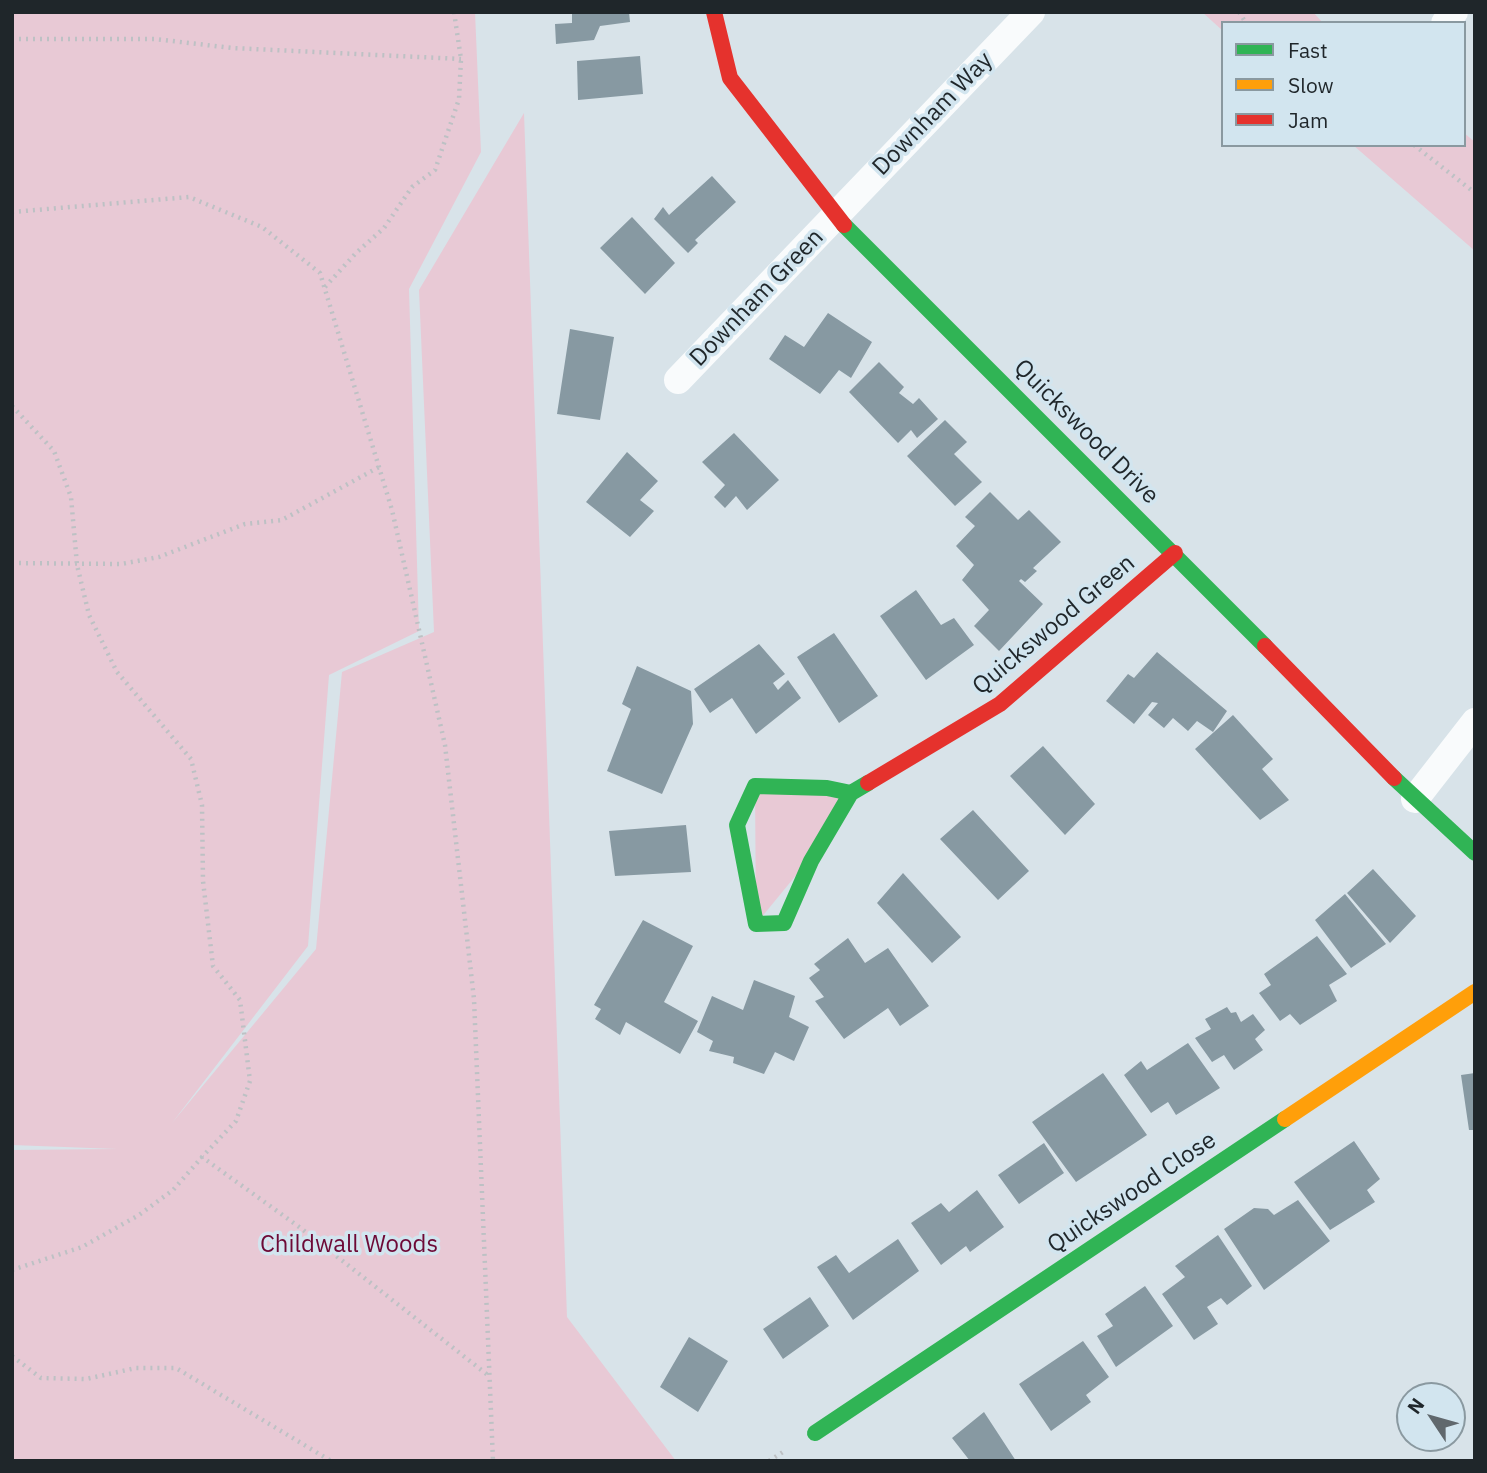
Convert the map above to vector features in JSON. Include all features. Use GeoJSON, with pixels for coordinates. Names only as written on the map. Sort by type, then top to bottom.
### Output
{"type":"FeatureCollection","features":[{"type":"Feature","properties":{"kind":"street","name":"Quickswood Drive"},"geometry":{"type":"LineString","coordinates":[[713,12],[730,78],[835,216],[1175,552],[1415,799],[1475,853]]}},
{"type":"Feature","properties":{"kind":"street","name":"Downham Way"},"geometry":{"type":"LineString","coordinates":[[835,216],[1031,12]]}},
{"type":"Feature","properties":{"kind":"street","name":"Downham Green"},"geometry":{"type":"LineString","coordinates":[[678,380],[835,216]]}},
{"type":"Feature","properties":{"kind":"street","name":"Quickswood Green"},"geometry":{"type":"LineString","coordinates":[[851,793],[827,788],[755,786],[737,825],[756,924],[784,923],[811,861],[851,793],[1000,704],[1175,552]]}},
{"type":"Feature","properties":{"kind":"street"},"geometry":{"type":"LineString","coordinates":[[1415,799],[1475,722]]}},
{"type":"Feature","properties":{"kind":"street","name":"Quickswood Close"},"geometry":{"type":"LineString","coordinates":[[815,1433],[1475,992]]}},
{"type":"Feature","properties":{"kind":"path"},"geometry":{"type":"LineString","coordinates":[[324,288],[356,253],[384,228],[412,187],[435,170],[459,99],[461,59],[454,12]]}},
{"type":"Feature","properties":{"kind":"path"},"geometry":{"type":"LineString","coordinates":[[12,39],[155,39],[232,48],[461,59]]}},
{"type":"Feature","properties":{"kind":"path"},"geometry":{"type":"LineString","coordinates":[[1417,147],[1475,193]]}},
{"type":"Feature","properties":{"kind":"path"},"geometry":{"type":"LineString","coordinates":[[12,212],[189,197],[262,227],[320,273],[392,510],[445,745],[474,999],[493,1461]]}},
{"type":"Feature","properties":{"kind":"path"},"geometry":{"type":"LineString","coordinates":[[12,406],[54,451],[71,497],[77,565],[89,615],[117,672],[191,759],[202,805],[203,881],[213,966],[240,1000],[250,1081],[236,1121],[173,1190],[139,1215],[82,1247],[12,1269]]}},
{"type":"Feature","properties":{"kind":"path"},"geometry":{"type":"LineString","coordinates":[[12,563],[35,561],[77,565],[121,564],[159,557],[245,524],[282,520],[379,467]]}},
{"type":"Feature","properties":{"kind":"path"},"geometry":{"type":"LineString","coordinates":[[202,1157],[302,1229],[490,1376]]}},
{"type":"Feature","properties":{"kind":"path"},"geometry":{"type":"LineString","coordinates":[[12,1356],[41,1378],[86,1379],[136,1368],[176,1368],[331,1461]]}},
{"type":"Feature","properties":{"kind":"green space","name":"Childwall Woods"},"geometry":{"type":"Polygon","coordinates":[[[12,12],[475,12],[481,152],[409,289],[419,631],[329,675],[308,946],[172,1123],[316,949],[342,672],[434,632],[419,290],[524,113],[567,1317],[676,1461],[12,1461],[12,1150],[117,1149],[12,1145],[12,12]]]}},
{"type":"Feature","properties":{"kind":"green space"},"geometry":{"type":"Polygon","coordinates":[[[1202,12],[1313,12],[1321,21],[1221,21],[1221,29],[1202,12]]]}},
{"type":"Feature","properties":{"kind":"green space"},"geometry":{"type":"Polygon","coordinates":[[[1466,135],[1475,142],[1475,251],[1355,147],[1466,147],[1466,135]]]}},
{"type":"Feature","properties":{"kind":"green space"},"geometry":{"type":"Polygon","coordinates":[[[755,786],[851,793],[820,846],[756,924],[755,786]]]}},
{"type":"Feature","properties":{"kind":"building"},"geometry":{"type":"Polygon","coordinates":[[[572,12],[629,12],[630,22],[600,26],[594,40],[556,44],[555,24],[572,23],[572,12]]]}},
{"type":"Feature","properties":{"kind":"building"},"geometry":{"type":"Polygon","coordinates":[[[640,56],[643,94],[578,100],[577,61],[640,56]]]}},
{"type":"Feature","properties":{"kind":"building"},"geometry":{"type":"Polygon","coordinates":[[[712,176],[736,202],[695,240],[698,243],[688,253],[654,219],[663,207],[669,215],[712,176]]]}},
{"type":"Feature","properties":{"kind":"building"},"geometry":{"type":"Polygon","coordinates":[[[632,217],[675,263],[645,294],[600,248],[632,217]]]}},
{"type":"Feature","properties":{"kind":"building"},"geometry":{"type":"Polygon","coordinates":[[[828,313],[872,342],[851,378],[839,370],[820,394],[769,359],[785,335],[804,347],[828,313]]]}},
{"type":"Feature","properties":{"kind":"building"},"geometry":{"type":"Polygon","coordinates":[[[570,329],[614,337],[600,420],[557,414],[570,329]]]}},
{"type":"Feature","properties":{"kind":"building"},"geometry":{"type":"Polygon","coordinates":[[[879,362],[904,387],[899,393],[913,404],[919,398],[938,419],[917,438],[911,430],[898,443],[849,392],[879,362]]]}},
{"type":"Feature","properties":{"kind":"building"},"geometry":{"type":"Polygon","coordinates":[[[945,420],[967,442],[954,454],[982,482],[955,506],[907,456],[945,420]]]}},
{"type":"Feature","properties":{"kind":"building"},"geometry":{"type":"Polygon","coordinates":[[[734,433],[779,480],[747,510],[736,496],[725,508],[714,497],[725,485],[702,462],[734,433]]]}},
{"type":"Feature","properties":{"kind":"building"},"geometry":{"type":"Polygon","coordinates":[[[627,452],[658,481],[640,500],[654,511],[630,537],[586,502],[627,452]]]}},
{"type":"Feature","properties":{"kind":"building"},"geometry":{"type":"Polygon","coordinates":[[[990,492],[1018,520],[1029,510],[1061,542],[1033,568],[1037,571],[1025,582],[1021,579],[1019,581],[1043,604],[999,651],[974,626],[989,610],[962,580],[974,565],[956,546],[975,526],[965,517],[990,492]]]}},
{"type":"Feature","properties":{"kind":"building"},"geometry":{"type":"Polygon","coordinates":[[[916,590],[941,625],[954,618],[974,645],[926,680],[880,616],[916,590]]]}},
{"type":"Feature","properties":{"kind":"building"},"geometry":{"type":"Polygon","coordinates":[[[834,633],[878,696],[839,723],[797,657],[834,633]]]}},
{"type":"Feature","properties":{"kind":"building"},"geometry":{"type":"Polygon","coordinates":[[[759,644],[785,674],[773,683],[778,690],[788,680],[801,698],[756,734],[732,698],[710,713],[694,689],[759,644]]]}},
{"type":"Feature","properties":{"kind":"building"},"geometry":{"type":"Polygon","coordinates":[[[1157,652],[1227,711],[1213,732],[1197,721],[1188,731],[1173,718],[1164,728],[1148,715],[1158,703],[1152,702],[1134,724],[1106,701],[1128,674],[1134,678],[1157,652]]]}},
{"type":"Feature","properties":{"kind":"building"},"geometry":{"type":"Polygon","coordinates":[[[637,666],[691,691],[693,724],[662,794],[607,771],[631,709],[622,704],[637,666]]]}},
{"type":"Feature","properties":{"kind":"building"},"geometry":{"type":"Polygon","coordinates":[[[1233,715],[1273,759],[1262,769],[1289,800],[1260,820],[1195,749],[1233,715]]]}},
{"type":"Feature","properties":{"kind":"building"},"geometry":{"type":"Polygon","coordinates":[[[1043,746],[1095,804],[1065,835],[1010,776],[1043,746]]]}},
{"type":"Feature","properties":{"kind":"building"},"geometry":{"type":"Polygon","coordinates":[[[973,810],[1029,871],[998,900],[940,839],[973,810]]]}},
{"type":"Feature","properties":{"kind":"building"},"geometry":{"type":"Polygon","coordinates":[[[686,825],[691,872],[615,876],[609,831],[686,825]]]}},
{"type":"Feature","properties":{"kind":"building"},"geometry":{"type":"Polygon","coordinates":[[[1373,869],[1416,916],[1390,943],[1347,893],[1373,869]]]}},
{"type":"Feature","properties":{"kind":"building"},"geometry":{"type":"Polygon","coordinates":[[[903,873],[961,937],[932,963],[877,903],[903,873]]]}},
{"type":"Feature","properties":{"kind":"building"},"geometry":{"type":"Polygon","coordinates":[[[1345,894],[1386,944],[1351,968],[1315,920],[1345,894]]]}},
{"type":"Feature","properties":{"kind":"building"},"geometry":{"type":"Polygon","coordinates":[[[643,920],[693,946],[664,1002],[698,1021],[680,1054],[626,1022],[620,1035],[595,1019],[601,1009],[594,1005],[643,920]]]}},
{"type":"Feature","properties":{"kind":"building"},"geometry":{"type":"Polygon","coordinates":[[[1317,936],[1347,974],[1329,985],[1337,1001],[1300,1025],[1290,1014],[1280,1021],[1259,993],[1271,985],[1264,974],[1317,936]]]}},
{"type":"Feature","properties":{"kind":"building"},"geometry":{"type":"Polygon","coordinates":[[[848,938],[865,963],[888,948],[929,1006],[900,1026],[888,1008],[844,1039],[815,1001],[824,997],[809,978],[820,970],[814,964],[848,938]]]}},
{"type":"Feature","properties":{"kind":"building"},"geometry":{"type":"Polygon","coordinates":[[[754,980],[795,996],[789,1017],[809,1027],[794,1061],[775,1052],[764,1074],[733,1063],[734,1057],[709,1051],[713,1041],[697,1032],[712,996],[743,1010],[754,980]]]}},
{"type":"Feature","properties":{"kind":"building"},"geometry":{"type":"Polygon","coordinates":[[[1227,1007],[1231,1013],[1236,1012],[1241,1022],[1253,1014],[1265,1030],[1255,1039],[1263,1050],[1234,1070],[1224,1055],[1212,1062],[1195,1038],[1211,1029],[1205,1019],[1227,1007]]]}},
{"type":"Feature","properties":{"kind":"building"},"geometry":{"type":"Polygon","coordinates":[[[1188,1043],[1220,1088],[1176,1115],[1168,1102],[1151,1113],[1124,1075],[1141,1061],[1147,1070],[1188,1043]]]}},
{"type":"Feature","properties":{"kind":"building"},"geometry":{"type":"Polygon","coordinates":[[[1103,1073],[1147,1135],[1076,1182],[1032,1122],[1103,1073]]]}},
{"type":"Feature","properties":{"kind":"building"},"geometry":{"type":"Polygon","coordinates":[[[1475,1073],[1475,1130],[1469,1130],[1461,1075],[1475,1073]]]}},
{"type":"Feature","properties":{"kind":"building"},"geometry":{"type":"Polygon","coordinates":[[[1354,1141],[1380,1179],[1367,1190],[1375,1202],[1330,1230],[1294,1182],[1354,1141]]]}},
{"type":"Feature","properties":{"kind":"building"},"geometry":{"type":"Polygon","coordinates":[[[1044,1143],[1064,1173],[1019,1204],[998,1175],[1044,1143]]]}},
{"type":"Feature","properties":{"kind":"building"},"geometry":{"type":"Polygon","coordinates":[[[977,1190],[1004,1227],[970,1252],[966,1246],[941,1265],[911,1223],[941,1203],[949,1212],[977,1190]]]}},
{"type":"Feature","properties":{"kind":"building"},"geometry":{"type":"Polygon","coordinates":[[[1298,1200],[1330,1241],[1264,1290],[1224,1229],[1254,1208],[1268,1209],[1274,1215],[1298,1200]]]}},
{"type":"Feature","properties":{"kind":"building"},"geometry":{"type":"Polygon","coordinates":[[[1218,1235],[1252,1286],[1227,1305],[1221,1298],[1207,1307],[1218,1324],[1194,1340],[1162,1294],[1185,1277],[1175,1266],[1218,1235]]]}},
{"type":"Feature","properties":{"kind":"building"},"geometry":{"type":"Polygon","coordinates":[[[898,1239],[919,1271],[853,1320],[817,1267],[836,1255],[849,1273],[898,1239]]]}},
{"type":"Feature","properties":{"kind":"building"},"geometry":{"type":"Polygon","coordinates":[[[1145,1286],[1173,1326],[1116,1367],[1097,1336],[1113,1326],[1105,1314],[1145,1286]]]}},
{"type":"Feature","properties":{"kind":"building"},"geometry":{"type":"Polygon","coordinates":[[[810,1297],[829,1326],[783,1359],[763,1329],[810,1297]]]}},
{"type":"Feature","properties":{"kind":"building"},"geometry":{"type":"Polygon","coordinates":[[[689,1337],[728,1361],[698,1412],[660,1387],[689,1337]]]}},
{"type":"Feature","properties":{"kind":"building"},"geometry":{"type":"Polygon","coordinates":[[[1083,1341],[1109,1377],[1086,1395],[1091,1402],[1051,1431],[1019,1384],[1083,1341]]]}},
{"type":"Feature","properties":{"kind":"building"},"geometry":{"type":"Polygon","coordinates":[[[984,1412],[1016,1461],[970,1461],[952,1438],[984,1412]]]}},
{"type":"Feature","properties":{"kind":"traffic: fast"},"geometry":{"type":"LineString","coordinates":[[844,225],[1265,646]]}},
{"type":"Feature","properties":{"kind":"traffic: fast"},"geometry":{"type":"LineString","coordinates":[[1394,778],[1475,853]]}},
{"type":"Feature","properties":{"kind":"traffic: fast"},"geometry":{"type":"LineString","coordinates":[[851,793],[827,788],[755,786],[737,825],[756,924],[784,923],[811,861],[851,793],[868,783]]}},
{"type":"Feature","properties":{"kind":"traffic: fast"},"geometry":{"type":"LineString","coordinates":[[815,1433],[1285,1119]]}},
{"type":"Feature","properties":{"kind":"traffic: slow"},"geometry":{"type":"LineString","coordinates":[[1285,1119],[1475,992]]}},
{"type":"Feature","properties":{"kind":"traffic: jam"},"geometry":{"type":"LineString","coordinates":[[714,12],[730,78],[844,225]]}},
{"type":"Feature","properties":{"kind":"traffic: jam"},"geometry":{"type":"LineString","coordinates":[[868,783],[1000,704],[1175,553]]}},
{"type":"Feature","properties":{"kind":"traffic: jam"},"geometry":{"type":"LineString","coordinates":[[1265,646],[1394,778]]}}]}
